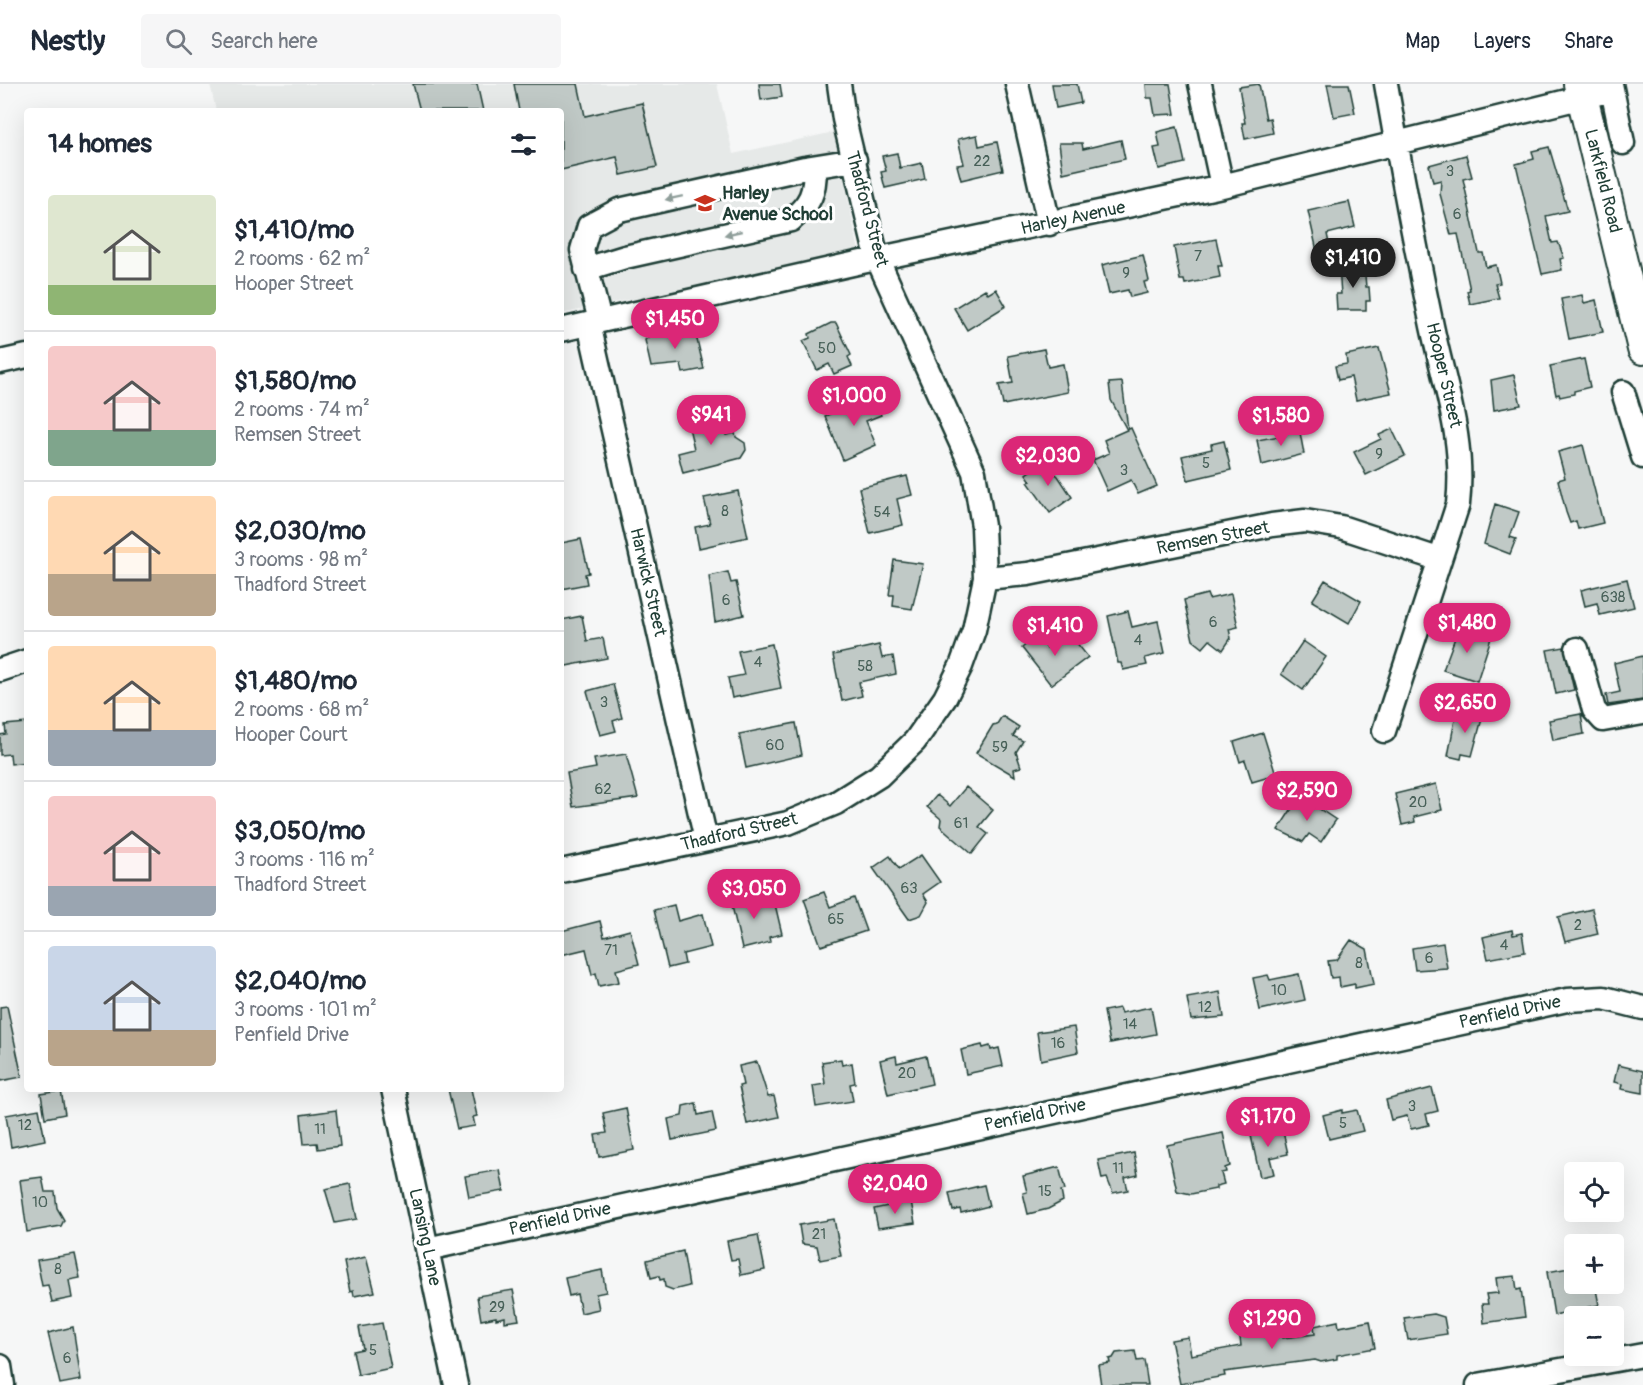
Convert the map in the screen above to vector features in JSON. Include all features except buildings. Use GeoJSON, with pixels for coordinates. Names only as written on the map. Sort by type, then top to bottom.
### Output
{"type":"FeatureCollection","features":[{"type":"Feature","properties":{"kind":"main road","name":"Larkfield Road"},"geometry":{"type":"LineString","coordinates":[[1581,90],[1643,349]]}},
{"type":"Feature","properties":{"kind":"street","name":"Thadford Street"},"geometry":{"type":"LineString","coordinates":[[564,870],[788,823],[836,803],[879,776],[915,741],[945,698],[961,666],[974,630],[985,578],[983,526],[974,472],[877,258],[844,119],[838,84]]}},
{"type":"Feature","properties":{"kind":"street"},"geometry":{"type":"LineString","coordinates":[[1017,84],[1049,224]]}},
{"type":"Feature","properties":{"kind":"street"},"geometry":{"type":"LineString","coordinates":[[1200,84],[1222,186]]}},
{"type":"Feature","properties":{"kind":"street","name":"Hooper Street"},"geometry":{"type":"LineString","coordinates":[[1384,731],[1438,559],[1458,504],[1461,474],[1460,444],[1432,326],[1386,84]]}},
{"type":"Feature","properties":{"kind":"street"},"geometry":{"type":"LineString","coordinates":[[1611,87],[1623,143]]}},
{"type":"Feature","properties":{"kind":"street","name":"Harley Avenue"},"geometry":{"type":"LineString","coordinates":[[564,329],[877,258],[1049,224],[1222,186],[1396,144],[1581,90],[1611,87]]}},
{"type":"Feature","properties":{"kind":"street","name":"Harwick Street"},"geometry":{"type":"LineString","coordinates":[[706,840],[595,323],[582,250],[589,226],[619,210],[855,160]]}},
{"type":"Feature","properties":{"kind":"street"},"geometry":{"type":"LineString","coordinates":[[586,269],[625,257],[791,220],[803,210],[815,190],[815,167]]}},
{"type":"Feature","properties":{"kind":"street"},"geometry":{"type":"LineString","coordinates":[[0,362],[24,357]]}},
{"type":"Feature","properties":{"kind":"street"},"geometry":{"type":"LineString","coordinates":[[1623,392],[1643,457]]}},
{"type":"Feature","properties":{"kind":"street","name":"Remsen Street"},"geometry":{"type":"LineString","coordinates":[[985,578],[1028,574],[1272,525],[1305,521],[1341,527],[1438,559]]}},
{"type":"Feature","properties":{"kind":"street"},"geometry":{"type":"LineString","coordinates":[[1576,650],[1594,710],[1603,720],[1643,713]]}},
{"type":"Feature","properties":{"kind":"street"},"geometry":{"type":"LineString","coordinates":[[0,670],[24,662]]}},
{"type":"Feature","properties":{"kind":"street","name":"Penfield Drive"},"geometry":{"type":"LineString","coordinates":[[427,1249],[1567,999],[1604,998],[1643,1008]]}},
{"type":"Feature","properties":{"kind":"street","name":"Lansing Lane"},"geometry":{"type":"LineString","coordinates":[[394,1092],[456,1385]]}},
{"type":"Feature","properties":{"kind":"street"},"geometry":{"type":"LineString","coordinates":[[1478,1385],[1643,1355]]}},
{"type":"Feature","properties":{"kind":"street"},"geometry":{"type":"LineString","coordinates":[[0,1366],[3,1385]]}},
{"type":"Feature","properties":{"kind":"shaded area","name":"Harley Avenue School"},"geometry":{"type":"Polygon","coordinates":[[[210,84],[717,84],[733,154],[834,132],[859,251],[564,313],[564,108],[215,108],[210,84]]]}},
{"type":"Feature","properties":{"kind":"place","name":"Harley Avenue School"},"geometry":{"type":"Point","coordinates":[705,203]}}]}
